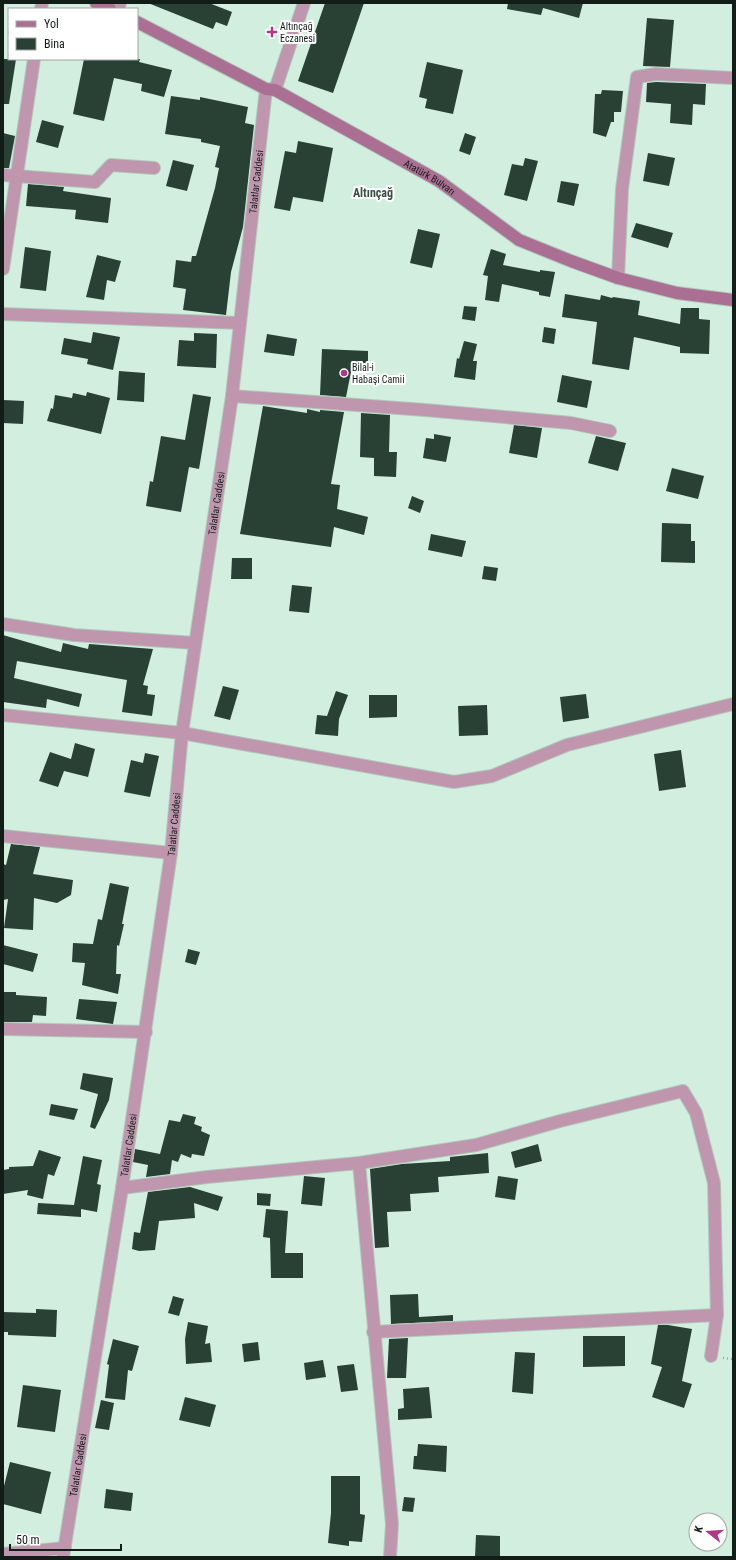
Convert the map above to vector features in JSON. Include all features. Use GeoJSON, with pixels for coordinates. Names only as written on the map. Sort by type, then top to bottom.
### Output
{"type":"FeatureCollection","features":[{"type":"Feature","properties":{"kind":"main road"},"geometry":{"type":"LineString","coordinates":[[96,3],[108,8]]}},
{"type":"Feature","properties":{"kind":"main road","name":"Atatürk Bulvarı"},"geometry":{"type":"LineString","coordinates":[[138,23],[270,90],[439,181],[519,240],[618,278],[677,293],[733,300]]}},
{"type":"Feature","properties":{"kind":"street","name":"Talatlar Caddesi"},"geometry":{"type":"LineString","coordinates":[[64,1552],[146,1032],[171,853],[182,733],[232,396],[270,90],[304,3]]}},
{"type":"Feature","properties":{"kind":"street"},"geometry":{"type":"LineString","coordinates":[[3,269],[34,60]]}},
{"type":"Feature","properties":{"kind":"street"},"geometry":{"type":"LineString","coordinates":[[618,278],[622,189],[637,77],[656,74],[733,78]]}},
{"type":"Feature","properties":{"kind":"street"},"geometry":{"type":"LineString","coordinates":[[3,175],[95,182],[111,165],[154,168]]}},
{"type":"Feature","properties":{"kind":"street"},"geometry":{"type":"LineString","coordinates":[[3,314],[240,323]]}},
{"type":"Feature","properties":{"kind":"street"},"geometry":{"type":"LineString","coordinates":[[232,396],[417,409],[571,423],[610,431]]}},
{"type":"Feature","properties":{"kind":"street"},"geometry":{"type":"LineString","coordinates":[[3,624],[74,635],[195,644]]}},
{"type":"Feature","properties":{"kind":"street"},"geometry":{"type":"LineString","coordinates":[[3,715],[182,733],[454,782],[492,776],[567,745],[733,704]]}},
{"type":"Feature","properties":{"kind":"street"},"geometry":{"type":"LineString","coordinates":[[3,836],[171,853]]}},
{"type":"Feature","properties":{"kind":"street"},"geometry":{"type":"LineString","coordinates":[[3,1029],[146,1032]]}},
{"type":"Feature","properties":{"kind":"street"},"geometry":{"type":"LineString","coordinates":[[122,1188],[207,1177],[359,1164],[476,1145],[683,1091],[696,1113],[714,1183],[717,1315],[711,1356]]}},
{"type":"Feature","properties":{"kind":"street"},"geometry":{"type":"LineString","coordinates":[[359,1164],[373,1332],[392,1524],[390,1557]]}},
{"type":"Feature","properties":{"kind":"street"},"geometry":{"type":"LineString","coordinates":[[373,1332],[717,1315]]}},
{"type":"Feature","properties":{"kind":"street"},"geometry":{"type":"LineString","coordinates":[[3,1554],[64,1552]]}},
{"type":"Feature","properties":{"kind":"building"},"geometry":{"type":"Polygon","coordinates":[[[148,3],[209,3],[232,12],[227,26],[216,22],[213,29],[148,3]]]}},
{"type":"Feature","properties":{"kind":"building"},"geometry":{"type":"Polygon","coordinates":[[[325,3],[364,3],[333,93],[298,81],[325,3]]]}},
{"type":"Feature","properties":{"kind":"building"},"geometry":{"type":"Polygon","coordinates":[[[508,3],[583,3],[579,18],[543,8],[541,15],[507,9],[508,3]]]}},
{"type":"Feature","properties":{"kind":"building"},"geometry":{"type":"Polygon","coordinates":[[[647,18],[674,20],[670,67],[643,66],[647,18]]]}},
{"type":"Feature","properties":{"kind":"building"},"geometry":{"type":"Polygon","coordinates":[[[3,59],[16,60],[9,104],[3,104],[3,59]]]}},
{"type":"Feature","properties":{"kind":"building"},"geometry":{"type":"Polygon","coordinates":[[[140,59],[139,62],[172,70],[164,97],[141,91],[142,84],[114,78],[104,121],[73,114],[84,60],[140,59]]]}},
{"type":"Feature","properties":{"kind":"building"},"geometry":{"type":"Polygon","coordinates":[[[427,62],[463,70],[453,114],[425,108],[427,99],[419,97],[427,62]]]}},
{"type":"Feature","properties":{"kind":"building"},"geometry":{"type":"Polygon","coordinates":[[[647,83],[706,84],[705,105],[693,104],[692,125],[670,123],[671,104],[646,102],[647,83]]]}},
{"type":"Feature","properties":{"kind":"building"},"geometry":{"type":"Polygon","coordinates":[[[602,90],[623,91],[621,112],[614,112],[614,122],[611,122],[606,137],[593,133],[595,94],[601,94],[602,90]]]}},
{"type":"Feature","properties":{"kind":"building"},"geometry":{"type":"Polygon","coordinates":[[[171,96],[200,100],[200,97],[248,107],[245,123],[254,125],[243,227],[231,272],[226,315],[183,310],[186,289],[173,287],[176,260],[191,262],[192,256],[196,256],[215,188],[219,168],[215,167],[220,146],[201,142],[201,139],[165,134],[171,96]]]}},
{"type":"Feature","properties":{"kind":"building"},"geometry":{"type":"Polygon","coordinates":[[[42,120],[64,126],[58,148],[36,142],[42,120]]]}},
{"type":"Feature","properties":{"kind":"building"},"geometry":{"type":"Polygon","coordinates":[[[3,133],[15,136],[9,168],[3,168],[3,133]]]}},
{"type":"Feature","properties":{"kind":"building"},"geometry":{"type":"Polygon","coordinates":[[[465,133],[476,137],[470,155],[459,151],[465,133]]]}},
{"type":"Feature","properties":{"kind":"building"},"geometry":{"type":"Polygon","coordinates":[[[298,141],[333,148],[323,202],[293,197],[290,211],[274,208],[285,151],[296,153],[298,141]]]}},
{"type":"Feature","properties":{"kind":"building"},"geometry":{"type":"Polygon","coordinates":[[[648,153],[675,158],[669,186],[643,181],[648,153]]]}},
{"type":"Feature","properties":{"kind":"building"},"geometry":{"type":"Polygon","coordinates":[[[525,158],[538,161],[527,201],[504,195],[512,164],[523,166],[525,158]]]}},
{"type":"Feature","properties":{"kind":"building"},"geometry":{"type":"Polygon","coordinates":[[[173,160],[194,165],[187,191],[166,186],[173,160]]]}},
{"type":"Feature","properties":{"kind":"building"},"geometry":{"type":"Polygon","coordinates":[[[561,181],[579,184],[574,206],[557,202],[561,181]]]}},
{"type":"Feature","properties":{"kind":"building"},"geometry":{"type":"Polygon","coordinates":[[[28,184],[64,187],[63,191],[111,198],[108,223],[75,219],[76,210],[26,206],[28,184]]]}},
{"type":"Feature","properties":{"kind":"building"},"geometry":{"type":"Polygon","coordinates":[[[636,223],[673,233],[668,248],[631,237],[636,223]]]}},
{"type":"Feature","properties":{"kind":"building"},"geometry":{"type":"Polygon","coordinates":[[[418,229],[440,234],[432,268],[410,263],[418,229]]]}},
{"type":"Feature","properties":{"kind":"building"},"geometry":{"type":"Polygon","coordinates":[[[25,247],[51,251],[46,291],[20,288],[25,247]]]}},
{"type":"Feature","properties":{"kind":"building"},"geometry":{"type":"Polygon","coordinates":[[[491,249],[506,254],[503,265],[540,272],[540,270],[555,272],[550,297],[539,295],[539,292],[502,284],[499,302],[485,300],[488,276],[483,275],[491,249]]]}},
{"type":"Feature","properties":{"kind":"building"},"geometry":{"type":"Polygon","coordinates":[[[97,255],[121,261],[115,282],[107,280],[104,300],[86,297],[97,255]]]}},
{"type":"Feature","properties":{"kind":"building"},"geometry":{"type":"Polygon","coordinates":[[[565,294],[600,300],[601,295],[612,298],[640,301],[638,315],[680,324],[681,308],[699,308],[699,319],[710,320],[709,354],[680,353],[680,347],[634,337],[629,370],[592,364],[597,322],[562,317],[565,294]]]}},
{"type":"Feature","properties":{"kind":"building"},"geometry":{"type":"Polygon","coordinates":[[[464,306],[477,307],[475,321],[462,319],[464,306]]]}},
{"type":"Feature","properties":{"kind":"building"},"geometry":{"type":"Polygon","coordinates":[[[544,327],[556,329],[554,344],[542,342],[544,327]]]}},
{"type":"Feature","properties":{"kind":"building"},"geometry":{"type":"Polygon","coordinates":[[[93,332],[120,337],[113,370],[87,364],[88,359],[61,354],[64,338],[91,343],[93,332]]]}},
{"type":"Feature","properties":{"kind":"building"},"geometry":{"type":"Polygon","coordinates":[[[194,333],[217,334],[216,368],[177,366],[179,340],[194,341],[194,333]]]}},
{"type":"Feature","properties":{"kind":"building"},"geometry":{"type":"Polygon","coordinates":[[[267,334],[297,339],[294,356],[264,352],[267,334]]]}},
{"type":"Feature","properties":{"kind":"building"},"geometry":{"type":"Polygon","coordinates":[[[464,341],[477,344],[473,361],[477,361],[475,380],[454,377],[457,358],[459,359],[464,341]]]}},
{"type":"Feature","properties":{"kind":"building","name":"Bilal-i Habaşi Camii"},"geometry":{"type":"Polygon","coordinates":[[[322,349],[368,351],[368,369],[352,367],[346,397],[320,395],[322,349]]]}},
{"type":"Feature","properties":{"kind":"building"},"geometry":{"type":"Polygon","coordinates":[[[119,371],[145,373],[144,402],[117,400],[119,371]]]}},
{"type":"Feature","properties":{"kind":"building"},"geometry":{"type":"Polygon","coordinates":[[[562,375],[592,381],[587,408],[557,402],[562,375]]]}},
{"type":"Feature","properties":{"kind":"building"},"geometry":{"type":"Polygon","coordinates":[[[87,392],[110,398],[101,434],[47,421],[51,408],[53,409],[55,395],[72,398],[73,393],[86,396],[87,392]]]}},
{"type":"Feature","properties":{"kind":"building"},"geometry":{"type":"Polygon","coordinates":[[[193,394],[211,397],[199,469],[189,467],[181,512],[146,506],[150,481],[153,482],[161,436],[185,440],[193,394]]]}},
{"type":"Feature","properties":{"kind":"building"},"geometry":{"type":"Polygon","coordinates":[[[3,400],[24,401],[23,424],[3,423],[3,400]]]}},
{"type":"Feature","properties":{"kind":"building"},"geometry":{"type":"Polygon","coordinates":[[[263,406],[307,413],[307,409],[320,412],[320,410],[344,412],[331,484],[340,485],[337,509],[368,517],[364,535],[334,527],[331,547],[240,534],[263,406]]]}},
{"type":"Feature","properties":{"kind":"building"},"geometry":{"type":"Polygon","coordinates":[[[361,413],[390,415],[389,452],[397,452],[396,477],[374,476],[374,458],[360,457],[361,413]]]}},
{"type":"Feature","properties":{"kind":"building"},"geometry":{"type":"Polygon","coordinates":[[[514,425],[542,428],[537,458],[509,453],[514,425]]]}},
{"type":"Feature","properties":{"kind":"building"},"geometry":{"type":"Polygon","coordinates":[[[434,434],[451,437],[446,462],[423,458],[426,438],[434,439],[434,434]]]}},
{"type":"Feature","properties":{"kind":"building"},"geometry":{"type":"Polygon","coordinates":[[[596,436],[626,443],[618,471],[588,463],[596,436]]]}},
{"type":"Feature","properties":{"kind":"building"},"geometry":{"type":"Polygon","coordinates":[[[672,468],[704,476],[698,499],[666,491],[672,468]]]}},
{"type":"Feature","properties":{"kind":"building"},"geometry":{"type":"Polygon","coordinates":[[[412,496],[424,501],[420,513],[408,508],[412,496]]]}},
{"type":"Feature","properties":{"kind":"building"},"geometry":{"type":"Polygon","coordinates":[[[662,523],[691,524],[691,541],[695,541],[695,563],[661,562],[662,523]]]}},
{"type":"Feature","properties":{"kind":"building"},"geometry":{"type":"Polygon","coordinates":[[[431,534],[466,541],[462,557],[428,550],[431,534]]]}},
{"type":"Feature","properties":{"kind":"building"},"geometry":{"type":"Polygon","coordinates":[[[232,558],[252,558],[252,579],[231,579],[232,558]]]}},
{"type":"Feature","properties":{"kind":"building"},"geometry":{"type":"Polygon","coordinates":[[[484,566],[498,568],[496,581],[482,579],[484,566]]]}},
{"type":"Feature","properties":{"kind":"building"},"geometry":{"type":"Polygon","coordinates":[[[292,585],[312,587],[309,613],[289,611],[292,585]]]}},
{"type":"Feature","properties":{"kind":"building"},"geometry":{"type":"Polygon","coordinates":[[[3,635],[61,652],[63,643],[88,649],[89,644],[153,649],[143,685],[148,686],[147,694],[155,695],[152,716],[122,712],[127,680],[17,661],[14,678],[82,694],[79,707],[47,699],[46,708],[3,702],[3,635]]]}},
{"type":"Feature","properties":{"kind":"building"},"geometry":{"type":"Polygon","coordinates":[[[223,686],[239,690],[230,720],[214,716],[223,686]]]}},
{"type":"Feature","properties":{"kind":"building"},"geometry":{"type":"Polygon","coordinates":[[[336,691],[348,695],[339,719],[338,736],[315,734],[317,715],[327,716],[336,691]]]}},
{"type":"Feature","properties":{"kind":"building"},"geometry":{"type":"Polygon","coordinates":[[[586,694],[589,718],[563,722],[560,697],[586,694]]]}},
{"type":"Feature","properties":{"kind":"building"},"geometry":{"type":"Polygon","coordinates":[[[369,695],[397,695],[397,717],[369,718],[369,695]]]}},
{"type":"Feature","properties":{"kind":"building"},"geometry":{"type":"Polygon","coordinates":[[[487,705],[488,735],[459,736],[458,706],[487,705]]]}},
{"type":"Feature","properties":{"kind":"building"},"geometry":{"type":"Polygon","coordinates":[[[75,743],[95,749],[88,777],[64,771],[58,787],[39,781],[50,752],[71,759],[75,743]]]}},
{"type":"Feature","properties":{"kind":"building"},"geometry":{"type":"Polygon","coordinates":[[[681,750],[686,787],[659,791],[654,754],[681,750]]]}},
{"type":"Feature","properties":{"kind":"building"},"geometry":{"type":"Polygon","coordinates":[[[145,753],[159,756],[150,797],[124,792],[131,760],[143,763],[145,753]]]}},
{"type":"Feature","properties":{"kind":"building"},"geometry":{"type":"Polygon","coordinates":[[[11,844],[40,847],[33,874],[73,880],[71,895],[57,903],[34,898],[33,930],[4,928],[8,899],[3,900],[3,864],[6,865],[11,844]]]}},
{"type":"Feature","properties":{"kind":"building"},"geometry":{"type":"Polygon","coordinates":[[[110,883],[129,887],[122,924],[124,924],[119,946],[117,945],[116,974],[121,974],[118,994],[82,985],[85,963],[72,962],[73,943],[93,944],[98,919],[102,920],[110,883]]]}},
{"type":"Feature","properties":{"kind":"building"},"geometry":{"type":"Polygon","coordinates":[[[3,945],[38,954],[33,972],[3,964],[3,945]]]}},
{"type":"Feature","properties":{"kind":"building"},"geometry":{"type":"Polygon","coordinates":[[[188,949],[200,952],[196,965],[185,962],[188,949]]]}},
{"type":"Feature","properties":{"kind":"building"},"geometry":{"type":"Polygon","coordinates":[[[3,992],[16,992],[16,995],[47,997],[46,1016],[33,1015],[32,1022],[3,1022],[3,992]]]}},
{"type":"Feature","properties":{"kind":"building"},"geometry":{"type":"Polygon","coordinates":[[[79,999],[117,1002],[113,1024],[76,1019],[79,999]]]}},
{"type":"Feature","properties":{"kind":"building"},"geometry":{"type":"Polygon","coordinates":[[[83,1073],[113,1078],[109,1100],[95,1129],[90,1127],[98,1094],[80,1089],[83,1073]]]}},
{"type":"Feature","properties":{"kind":"building"},"geometry":{"type":"Polygon","coordinates":[[[51,1104],[78,1109],[74,1120],[49,1115],[51,1104]]]}},
{"type":"Feature","properties":{"kind":"building"},"geometry":{"type":"Polygon","coordinates":[[[183,1114],[196,1117],[194,1124],[202,1127],[201,1131],[210,1135],[204,1156],[192,1154],[191,1158],[181,1154],[178,1162],[172,1160],[170,1174],[146,1177],[148,1165],[133,1162],[135,1149],[160,1154],[169,1120],[180,1122],[183,1114]]]}},
{"type":"Feature","properties":{"kind":"building"},"geometry":{"type":"Polygon","coordinates":[[[538,1144],[542,1161],[515,1168],[511,1152],[538,1144]]]}},
{"type":"Feature","properties":{"kind":"building"},"geometry":{"type":"Polygon","coordinates":[[[39,1150],[61,1157],[54,1176],[48,1174],[43,1199],[27,1195],[28,1190],[3,1194],[3,1170],[9,1169],[9,1167],[33,1166],[39,1150]]]}},
{"type":"Feature","properties":{"kind":"building"},"geometry":{"type":"Polygon","coordinates":[[[488,1153],[489,1173],[438,1177],[439,1192],[410,1194],[411,1211],[387,1212],[389,1247],[375,1248],[370,1169],[402,1164],[450,1161],[450,1157],[488,1153]]]}},
{"type":"Feature","properties":{"kind":"building"},"geometry":{"type":"Polygon","coordinates":[[[83,1156],[102,1160],[97,1184],[101,1185],[97,1212],[81,1209],[81,1217],[37,1214],[38,1203],[74,1205],[83,1156]]]}},
{"type":"Feature","properties":{"kind":"building"},"geometry":{"type":"Polygon","coordinates":[[[304,1176],[325,1178],[322,1206],[301,1204],[304,1176]]]}},
{"type":"Feature","properties":{"kind":"building"},"geometry":{"type":"Polygon","coordinates":[[[498,1176],[518,1179],[515,1200],[495,1197],[498,1176]]]}},
{"type":"Feature","properties":{"kind":"building"},"geometry":{"type":"Polygon","coordinates":[[[190,1187],[223,1197],[218,1211],[194,1203],[195,1218],[159,1221],[155,1250],[139,1251],[132,1249],[134,1232],[140,1233],[148,1192],[190,1187]]]}},
{"type":"Feature","properties":{"kind":"building"},"geometry":{"type":"Polygon","coordinates":[[[257,1193],[271,1194],[270,1206],[257,1205],[257,1193]]]}},
{"type":"Feature","properties":{"kind":"building"},"geometry":{"type":"Polygon","coordinates":[[[266,1209],[288,1211],[285,1253],[303,1253],[303,1278],[271,1278],[270,1238],[263,1237],[266,1209]]]}},
{"type":"Feature","properties":{"kind":"building"},"geometry":{"type":"Polygon","coordinates":[[[418,1294],[419,1317],[453,1315],[453,1321],[391,1324],[390,1295],[418,1294]]]}},
{"type":"Feature","properties":{"kind":"building"},"geometry":{"type":"Polygon","coordinates":[[[173,1296],[184,1299],[179,1316],[168,1313],[173,1296]]]}},
{"type":"Feature","properties":{"kind":"building"},"geometry":{"type":"Polygon","coordinates":[[[36,1309],[57,1310],[56,1337],[8,1335],[8,1332],[3,1332],[3,1312],[36,1313],[36,1309]]]}},
{"type":"Feature","properties":{"kind":"building"},"geometry":{"type":"Polygon","coordinates":[[[188,1322],[208,1326],[205,1344],[210,1343],[212,1362],[186,1364],[185,1339],[188,1322]]]}},
{"type":"Feature","properties":{"kind":"building"},"geometry":{"type":"Polygon","coordinates":[[[658,1325],[692,1329],[682,1381],[692,1384],[684,1408],[652,1397],[662,1367],[651,1364],[658,1325]]]}},
{"type":"Feature","properties":{"kind":"building"},"geometry":{"type":"Polygon","coordinates":[[[583,1336],[625,1336],[625,1366],[583,1367],[583,1336]]]}},
{"type":"Feature","properties":{"kind":"building"},"geometry":{"type":"Polygon","coordinates":[[[408,1338],[406,1378],[387,1378],[389,1339],[408,1338]]]}},
{"type":"Feature","properties":{"kind":"building"},"geometry":{"type":"Polygon","coordinates":[[[113,1339],[139,1346],[132,1371],[128,1370],[125,1400],[105,1398],[109,1365],[107,1364],[113,1339]]]}},
{"type":"Feature","properties":{"kind":"building"},"geometry":{"type":"Polygon","coordinates":[[[258,1342],[260,1360],[244,1362],[242,1344],[258,1342]]]}},
{"type":"Feature","properties":{"kind":"building"},"geometry":{"type":"Polygon","coordinates":[[[515,1352],[535,1353],[533,1394],[512,1392],[515,1352]]]}},
{"type":"Feature","properties":{"kind":"building"},"geometry":{"type":"Polygon","coordinates":[[[323,1360],[326,1377],[306,1380],[304,1363],[323,1360]]]}},
{"type":"Feature","properties":{"kind":"building"},"geometry":{"type":"Polygon","coordinates":[[[354,1364],[358,1390],[341,1392],[337,1366],[354,1364]]]}},
{"type":"Feature","properties":{"kind":"building"},"geometry":{"type":"Polygon","coordinates":[[[23,1385],[61,1390],[55,1432],[17,1427],[23,1385]]]}},
{"type":"Feature","properties":{"kind":"building"},"geometry":{"type":"Polygon","coordinates":[[[429,1387],[432,1418],[398,1420],[398,1409],[404,1408],[403,1389],[429,1387]]]}},
{"type":"Feature","properties":{"kind":"building"},"geometry":{"type":"Polygon","coordinates":[[[185,1397],[216,1405],[210,1427],[179,1420],[185,1397]]]}},
{"type":"Feature","properties":{"kind":"building"},"geometry":{"type":"Polygon","coordinates":[[[101,1400],[114,1403],[109,1430],[95,1428],[101,1400]]]}},
{"type":"Feature","properties":{"kind":"building"},"geometry":{"type":"Polygon","coordinates":[[[418,1444],[447,1446],[446,1472],[413,1469],[414,1456],[417,1456],[418,1444]]]}},
{"type":"Feature","properties":{"kind":"building"},"geometry":{"type":"Polygon","coordinates":[[[10,1462],[51,1472],[41,1514],[3,1504],[3,1490],[10,1462]]]}},
{"type":"Feature","properties":{"kind":"building"},"geometry":{"type":"Polygon","coordinates":[[[331,1476],[360,1476],[360,1514],[365,1515],[362,1542],[349,1541],[349,1546],[328,1543],[331,1513],[331,1476]]]}},
{"type":"Feature","properties":{"kind":"building"},"geometry":{"type":"Polygon","coordinates":[[[106,1489],[133,1493],[131,1511],[104,1508],[106,1489]]]}},
{"type":"Feature","properties":{"kind":"building"},"geometry":{"type":"Polygon","coordinates":[[[404,1497],[415,1498],[413,1512],[402,1511],[404,1497]]]}},
{"type":"Feature","properties":{"kind":"building"},"geometry":{"type":"Polygon","coordinates":[[[476,1535],[500,1536],[500,1557],[475,1557],[476,1535]]]}},
{"type":"Feature","properties":{"kind":"place","name":"Altınçağ Eczanesi"},"geometry":{"type":"Point","coordinates":[272,32]}},
{"type":"Feature","properties":{"kind":"place","name":"Bilal-i Habaşi Camii"},"geometry":{"type":"Point","coordinates":[344,373]}},
{"type":"Feature","properties":{"kind":"district","name":"Altınçağ"},"geometry":{"type":"Point","coordinates":[373,193]}}]}
